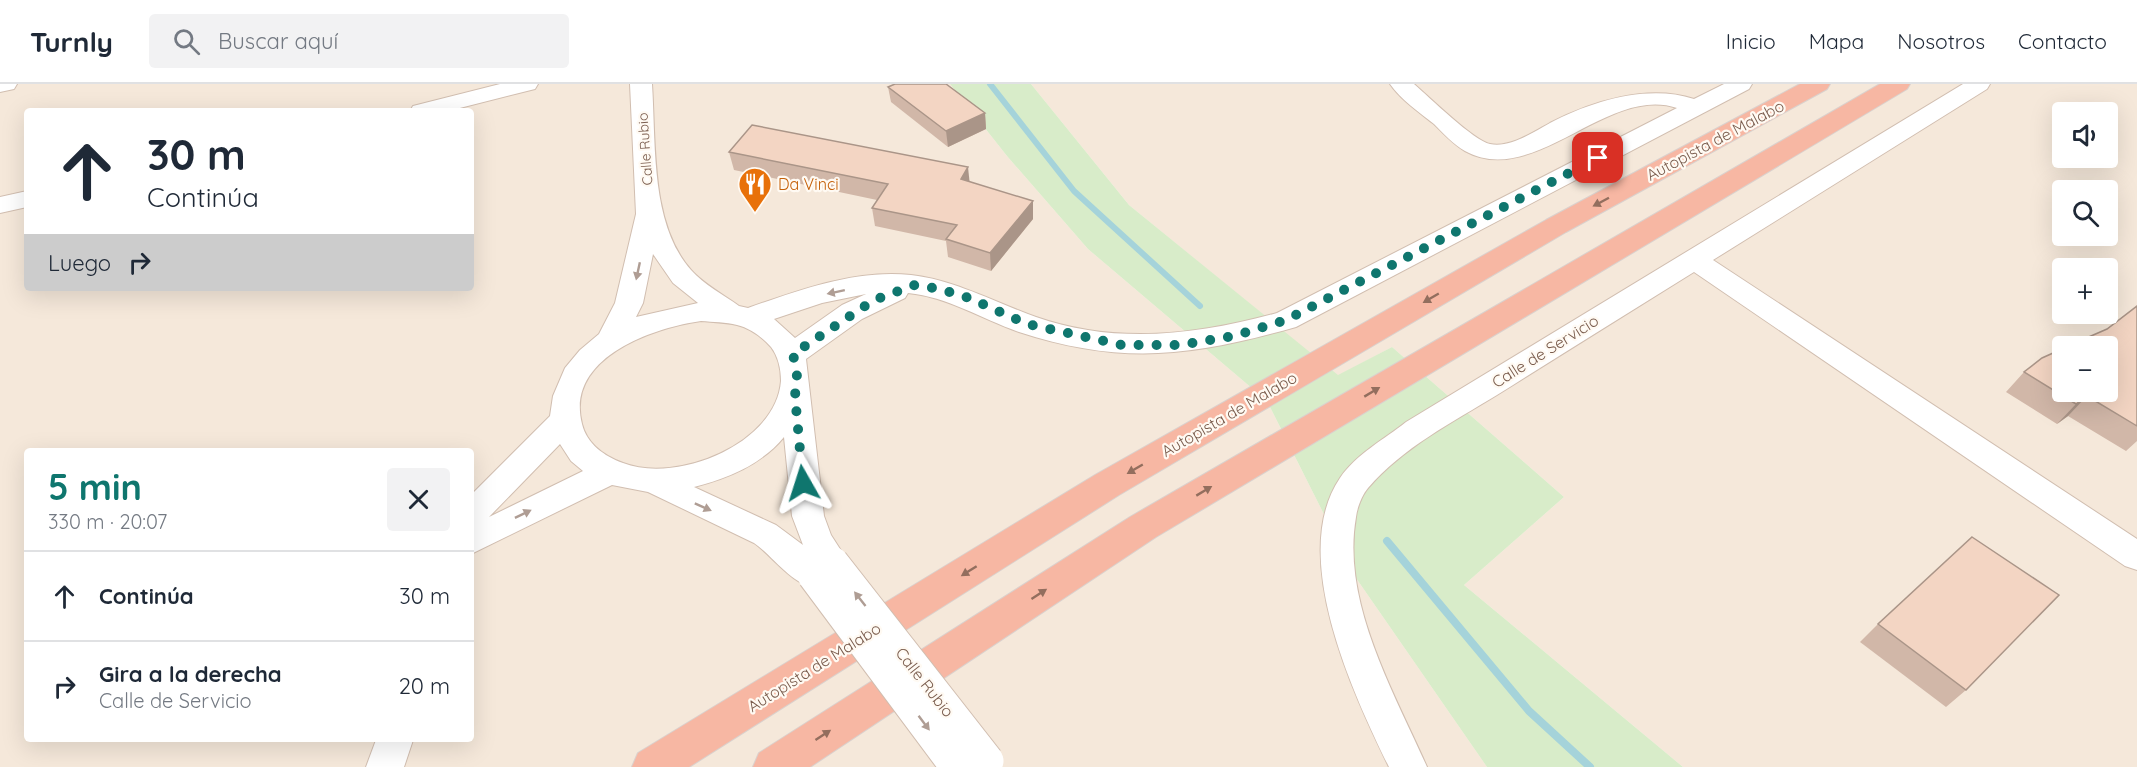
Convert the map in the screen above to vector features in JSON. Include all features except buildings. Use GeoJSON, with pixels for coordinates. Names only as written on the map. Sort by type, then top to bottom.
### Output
{"type":"FeatureCollection","features":[{"type":"Feature","properties":{"kind":"highway","name":"Autopista de Malabo"},"geometry":{"type":"LineString","coordinates":[[653,767],[1107,485],[1556,226],[1818,84]]}},
{"type":"Feature","properties":{"kind":"highway"},"geometry":{"type":"LineString","coordinates":[[774,767],[1143,527],[1898,84]]}},
{"type":"Feature","properties":{"kind":"street"},"geometry":{"type":"LineString","coordinates":[[0,85],[6,84]]}},
{"type":"Feature","properties":{"kind":"street"},"geometry":{"type":"LineString","coordinates":[[433,108],[527,84]]}},
{"type":"Feature","properties":{"kind":"street","name":"Calle Rubio"},"geometry":{"type":"LineString","coordinates":[[610,341],[629,303],[649,214],[641,84]]}},
{"type":"Feature","properties":{"kind":"street"},"geometry":{"type":"LineString","coordinates":[[1401,84],[1472,146],[1482,152],[1513,149],[1580,117],[1624,103],[1659,96],[1672,97],[1694,108]]}},
{"type":"Feature","properties":{"kind":"street"},"geometry":{"type":"LineString","coordinates":[[739,316],[864,286],[894,283],[940,289],[969,298],[1027,324],[1122,345],[1181,345],[1234,336],[1286,320],[1741,84]]}},
{"type":"Feature","properties":{"kind":"street","name":"Calle de Servicio"},"geometry":{"type":"LineString","coordinates":[[1400,760],[1353,642],[1339,570],[1338,522],[1351,487],[1418,430],[1979,84]]}},
{"type":"Feature","properties":{"kind":"street"},"geometry":{"type":"LineString","coordinates":[[0,205],[24,200]]}},
{"type":"Feature","properties":{"kind":"street","name":"Calle Rubio"},"geometry":{"type":"LineString","coordinates":[[649,214],[666,255],[682,277],[739,316]]}},
{"type":"Feature","properties":{"kind":"street"},"geometry":{"type":"LineString","coordinates":[[1693,259],[2137,556]]}},
{"type":"Feature","properties":{"kind":"street"},"geometry":{"type":"LineString","coordinates":[[793,354],[874,300],[915,285]]}},
{"type":"Feature","properties":{"kind":"street"},"geometry":{"type":"LineString","coordinates":[[701,312],[739,316],[767,327],[782,339],[793,354],[797,374],[795,396],[781,422],[758,445],[726,464],[690,476],[652,480],[609,472],[586,459],[571,442],[564,421],[567,393],[583,365],[610,341],[638,326],[669,316],[701,312]]}},
{"type":"Feature","properties":{"kind":"street","name":"Calle Rubio"},"geometry":{"type":"LineString","coordinates":[[795,396],[808,516],[817,540],[823,569]]}},
{"type":"Feature","properties":{"kind":"street"},"geometry":{"type":"LineString","coordinates":[[474,512],[564,421]]}},
{"type":"Feature","properties":{"kind":"street"},"geometry":{"type":"LineString","coordinates":[[474,540],[609,472]]}},
{"type":"Feature","properties":{"kind":"street","name":"Calle Rubio"},"geometry":{"type":"LineString","coordinates":[[652,480],[697,504],[765,534],[823,569],[979,765]]}},
{"type":"Feature","properties":{"kind":"street"},"geometry":{"type":"LineString","coordinates":[[385,767],[394,742]]}},
{"type":"Feature","properties":{"kind":"shaded area"},"geometry":{"type":"Polygon","coordinates":[[[0,84],[950,84],[1007,156],[1088,249],[1267,401],[1356,578],[1487,767],[0,767],[0,84]]]}},
{"type":"Feature","properties":{"kind":"shaded area"},"geometry":{"type":"Polygon","coordinates":[[[1031,84],[2137,84],[2137,767],[1683,767],[1464,585],[1564,497],[1392,347],[1338,376],[1129,205],[1031,84]]]}},
{"type":"Feature","properties":{"kind":"green space"},"geometry":{"type":"Polygon","coordinates":[[[950,84],[1031,84],[1129,205],[1338,375],[1392,347],[1564,497],[1464,585],[1683,767],[1487,767],[1356,578],[1267,401],[1088,249],[1007,156],[950,84]]]}},
{"type":"Feature","properties":{"kind":"waterway"},"geometry":{"type":"LineString","coordinates":[[990,84],[1074,191],[1200,306]]}},
{"type":"Feature","properties":{"kind":"waterway"},"geometry":{"type":"LineString","coordinates":[[1387,541],[1529,711],[1590,767]]}},
{"type":"Feature","properties":{"kind":"place","name":"Da Vinci"},"geometry":{"type":"Point","coordinates":[755,213]}},
{"type":"Feature","properties":{"kind":"route"},"geometry":{"type":"LineString","coordinates":[[803,483],[795,396],[797,374],[793,354],[852,312],[874,300],[915,285],[940,289],[969,298],[1027,324],[1077,338],[1122,345],[1181,345],[1234,336],[1286,320],[1598,158]]}}]}
